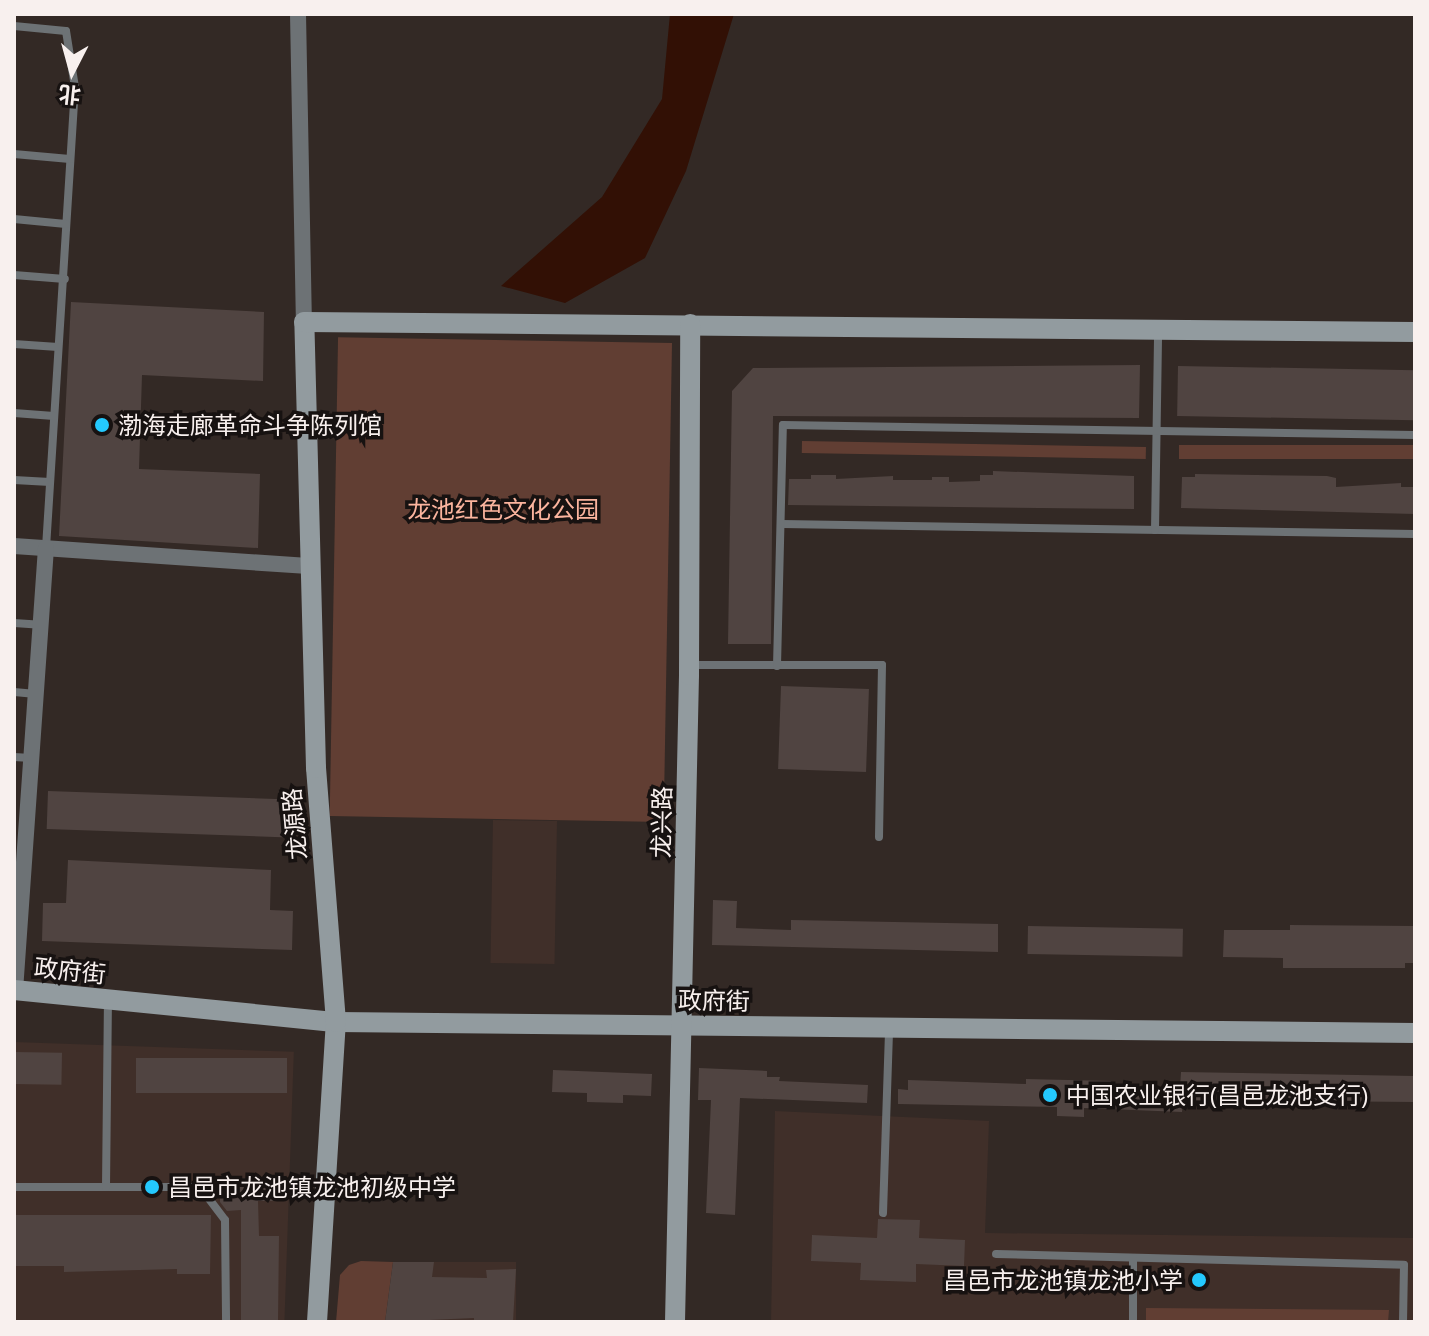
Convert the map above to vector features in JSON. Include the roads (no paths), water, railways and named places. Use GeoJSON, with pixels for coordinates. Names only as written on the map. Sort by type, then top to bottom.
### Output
{"type":"FeatureCollection","features":[{"type":"Feature","properties":{"kind":"street"},"geometry":{"type":"LineString","coordinates":[[298,14],[304,322],[1415,332]]}},
{"type":"Feature","properties":{"kind":"street","name":"龙源路"},"geometry":{"type":"LineString","coordinates":[[304,322],[308,566],[316,768],[336,1022],[317,1322]]}},
{"type":"Feature","properties":{"kind":"street","name":"龙兴路"},"geometry":{"type":"LineString","coordinates":[[675,1322],[689,665],[690,324]]}},
{"type":"Feature","properties":{"kind":"street"},"geometry":{"type":"LineString","coordinates":[[14,546],[308,566]]}},
{"type":"Feature","properties":{"kind":"street"},"geometry":{"type":"LineString","coordinates":[[14,990],[22,758],[36,694],[46,548]]}},
{"type":"Feature","properties":{"kind":"street","name":"政府街"},"geometry":{"type":"LineString","coordinates":[[14,990],[336,1022],[1415,1033]]}},
{"type":"Feature","properties":{"kind":"lane"},"geometry":{"type":"LineString","coordinates":[[14,26],[66,31],[75,87],[46,548]]}},
{"type":"Feature","properties":{"kind":"lane"},"geometry":{"type":"LineString","coordinates":[[14,154],[70,159]]}},
{"type":"Feature","properties":{"kind":"lane"},"geometry":{"type":"LineString","coordinates":[[14,219],[66,224]]}},
{"type":"Feature","properties":{"kind":"lane"},"geometry":{"type":"LineString","coordinates":[[14,275],[65,279]]}},
{"type":"Feature","properties":{"kind":"lane"},"geometry":{"type":"LineString","coordinates":[[1155,530],[1158,329]]}},
{"type":"Feature","properties":{"kind":"lane"},"geometry":{"type":"LineString","coordinates":[[14,344],[58,347]]}},
{"type":"Feature","properties":{"kind":"lane"},"geometry":{"type":"LineString","coordinates":[[14,413],[54,416]]}},
{"type":"Feature","properties":{"kind":"lane"},"geometry":{"type":"LineString","coordinates":[[777,666],[783,425],[1415,435]]}},
{"type":"Feature","properties":{"kind":"lane"},"geometry":{"type":"LineString","coordinates":[[14,480],[50,482]]}},
{"type":"Feature","properties":{"kind":"lane"},"geometry":{"type":"LineString","coordinates":[[782,524],[1415,534]]}},
{"type":"Feature","properties":{"kind":"lane"},"geometry":{"type":"LineString","coordinates":[[14,623],[40,625]]}},
{"type":"Feature","properties":{"kind":"lane"},"geometry":{"type":"LineString","coordinates":[[689,665],[882,665],[879,837]]}},
{"type":"Feature","properties":{"kind":"lane"},"geometry":{"type":"LineString","coordinates":[[14,692],[36,694]]}},
{"type":"Feature","properties":{"kind":"lane"},"geometry":{"type":"LineString","coordinates":[[106,1187],[108,1000]]}},
{"type":"Feature","properties":{"kind":"lane"},"geometry":{"type":"LineString","coordinates":[[883,1213],[889,1027]]}},
{"type":"Feature","properties":{"kind":"lane"},"geometry":{"type":"LineString","coordinates":[[14,1187],[200,1187],[225,1220],[226,1322]]}},
{"type":"Feature","properties":{"kind":"lane"},"geometry":{"type":"LineString","coordinates":[[996,1254],[1404,1265],[1403,1322]]}},
{"type":"Feature","properties":{"kind":"lane"},"geometry":{"type":"LineString","coordinates":[[1133,1258],[1133,1322]]}},
{"type":"Feature","properties":{"kind":"place","name":"渤海走廊革命斗争陈列馆"},"geometry":{"type":"Point","coordinates":[102,425]}},
{"type":"Feature","properties":{"kind":"place","name":"中国农业银行(昌邑龙池支行)"},"geometry":{"type":"Point","coordinates":[1050,1095]}},
{"type":"Feature","properties":{"kind":"place","name":"昌邑市龙池镇龙池初级中学"},"geometry":{"type":"Point","coordinates":[152,1187]}},
{"type":"Feature","properties":{"kind":"place","name":"昌邑市龙池镇龙池小学"},"geometry":{"type":"Point","coordinates":[1199,1280]}},
{"type":"Feature","properties":{"kind":"park label","name":"龙池红色文化公园"},"geometry":{"type":"Point","coordinates":[503,509]}}]}
